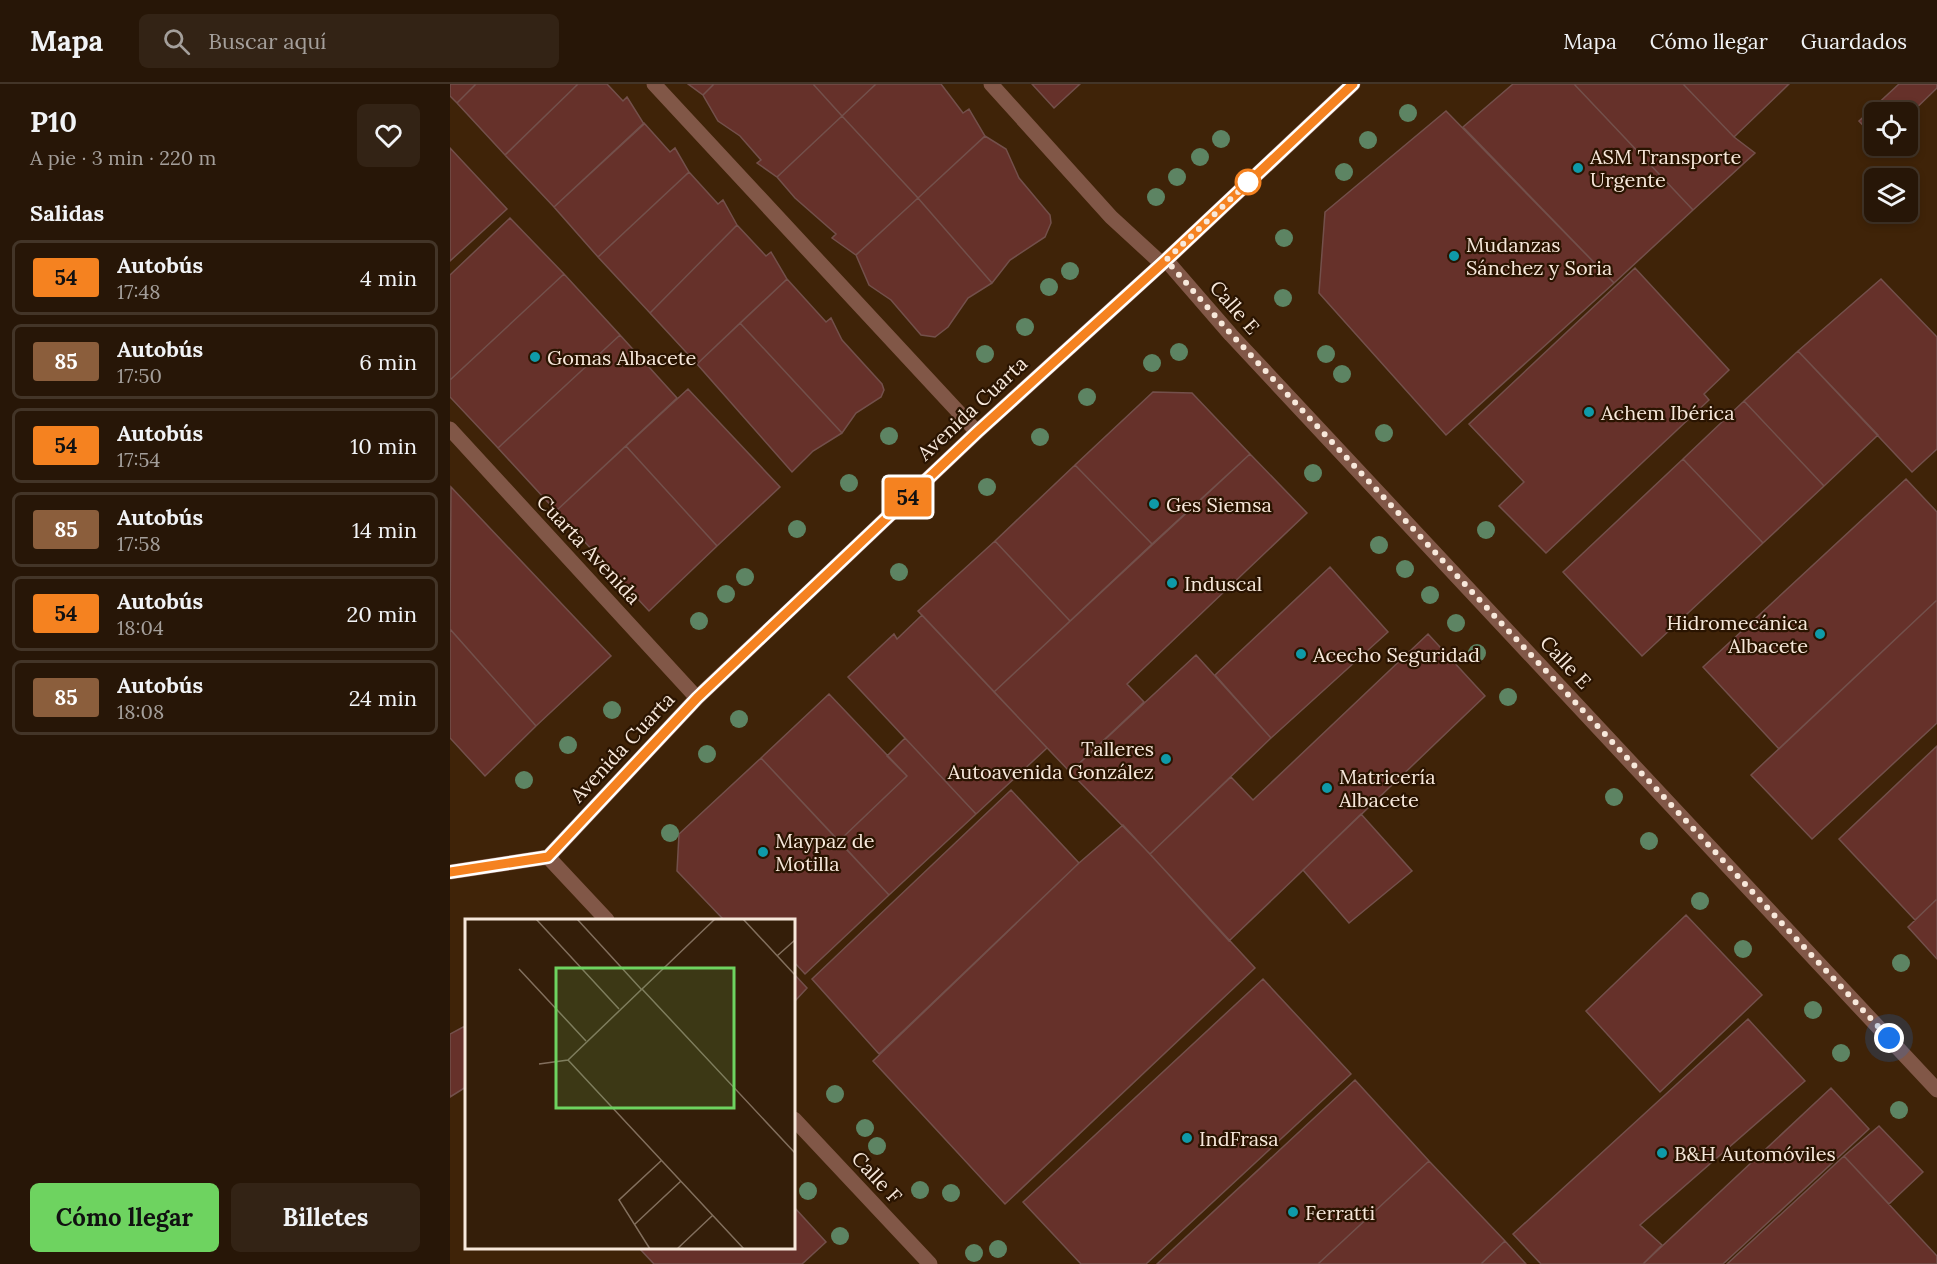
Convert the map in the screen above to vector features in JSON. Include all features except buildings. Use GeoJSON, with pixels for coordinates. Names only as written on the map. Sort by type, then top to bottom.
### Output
{"type":"FeatureCollection","features":[{"type":"Feature","properties":{"kind":"street"},"geometry":{"type":"LineString","coordinates":[[654,84],[977,432]]}},
{"type":"Feature","properties":{"kind":"street","name":"Calle E"},"geometry":{"type":"LineString","coordinates":[[991,84],[1111,217],[1164,262],[1937,1090]]}},
{"type":"Feature","properties":{"kind":"street","name":"Avenida Cuarta"},"geometry":{"type":"LineString","coordinates":[[548,857],[697,698],[977,432],[1164,262],[1353,84]]}},
{"type":"Feature","properties":{"kind":"street","name":"Cuarta Avenida"},"geometry":{"type":"LineString","coordinates":[[450,429],[697,698]]}},
{"type":"Feature","properties":{"kind":"street"},"geometry":{"type":"LineString","coordinates":[[450,872],[548,857],[605,919]]}},
{"type":"Feature","properties":{"kind":"street","name":"Calle F"},"geometry":{"type":"LineString","coordinates":[[795,1120],[930,1264]]}},
{"type":"Feature","properties":{"kind":"shaded area"},"geometry":{"type":"Polygon","coordinates":[[[450,84],[1937,84],[1937,1264],[450,1264],[450,84]]]}},
{"type":"Feature","properties":{"kind":"bus line","name":"54"},"geometry":{"type":"LineString","coordinates":[[450,872],[548,857],[697,698],[977,432],[1166,260],[1353,84]]}},
{"type":"Feature","properties":{"kind":"place","name":"ASM Transporte Urgente"},"geometry":{"type":"Point","coordinates":[1578,168]}},
{"type":"Feature","properties":{"kind":"place","name":"Mudanzas Sánchez y Soria"},"geometry":{"type":"Point","coordinates":[1454,256]}},
{"type":"Feature","properties":{"kind":"place","name":"Gomas Albacete"},"geometry":{"type":"Point","coordinates":[535,357]}},
{"type":"Feature","properties":{"kind":"place","name":"Achem Ibérica"},"geometry":{"type":"Point","coordinates":[1589,412]}},
{"type":"Feature","properties":{"kind":"place","name":"Ges Siemsa"},"geometry":{"type":"Point","coordinates":[1154,504]}},
{"type":"Feature","properties":{"kind":"place","name":"Induscal"},"geometry":{"type":"Point","coordinates":[1172,583]}},
{"type":"Feature","properties":{"kind":"place","name":"Hidromecánica Albacete"},"geometry":{"type":"Point","coordinates":[1820,634]}},
{"type":"Feature","properties":{"kind":"place","name":"Acecho Seguridad"},"geometry":{"type":"Point","coordinates":[1301,654]}},
{"type":"Feature","properties":{"kind":"place","name":"Talleres Autoavenida González"},"geometry":{"type":"Point","coordinates":[1166,759]}},
{"type":"Feature","properties":{"kind":"place","name":"Matricería Albacete"},"geometry":{"type":"Point","coordinates":[1327,788]}},
{"type":"Feature","properties":{"kind":"place","name":"Maypaz de Motilla"},"geometry":{"type":"Point","coordinates":[763,852]}},
{"type":"Feature","properties":{"kind":"place","name":"IndFrasa"},"geometry":{"type":"Point","coordinates":[1187,1138]}},
{"type":"Feature","properties":{"kind":"place","name":"B&H Automóviles"},"geometry":{"type":"Point","coordinates":[1662,1153]}},
{"type":"Feature","properties":{"kind":"place","name":"Ferratti"},"geometry":{"type":"Point","coordinates":[1293,1212]}},
{"type":"Feature","properties":{"kind":"route"},"geometry":{"type":"LineString","coordinates":[[1248,182],[1255,176],[1166,260],[1231,334],[1889,1038]]}}]}
